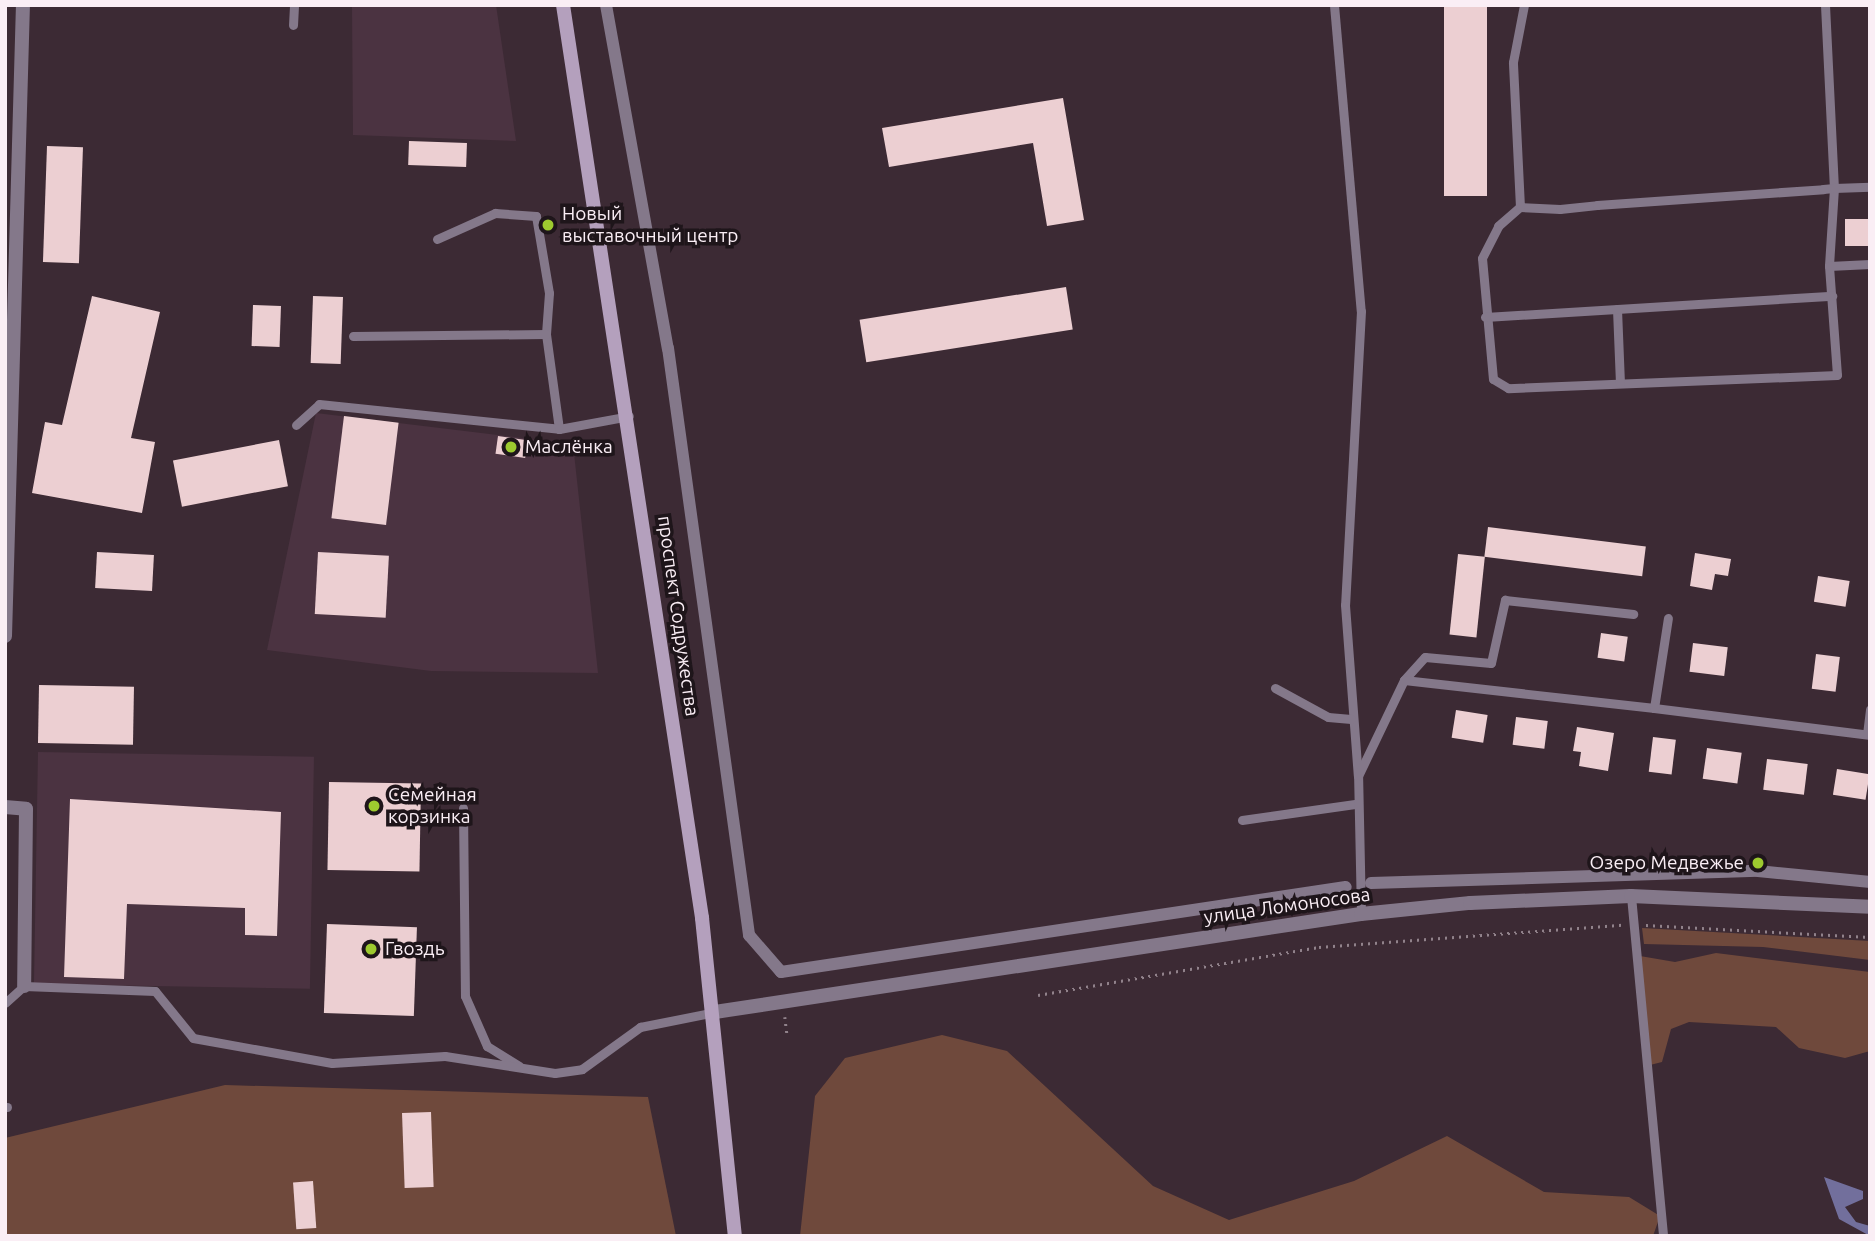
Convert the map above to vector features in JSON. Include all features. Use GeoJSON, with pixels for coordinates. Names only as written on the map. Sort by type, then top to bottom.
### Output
{"type":"FeatureCollection","features":[{"type":"Feature","properties":{"kind":"main road","name":"проспект Содружества"},"geometry":{"type":"LineString","coordinates":[[563,5],[629,416],[715,1012],[735,1236]]}},
{"type":"Feature","properties":{"kind":"street"},"geometry":{"type":"LineString","coordinates":[[5,636],[23,5]]}},
{"type":"Feature","properties":{"kind":"street"},"geometry":{"type":"LineString","coordinates":[[606,5],[668,348],[749,935],[780,972],[1346,887]]}},
{"type":"Feature","properties":{"kind":"street"},"geometry":{"type":"LineString","coordinates":[[5,807],[26,809],[24,986]]}},
{"type":"Feature","properties":{"kind":"street"},"geometry":{"type":"LineString","coordinates":[[1371,883],[1758,871],[1870,882]]}},
{"type":"Feature","properties":{"kind":"street","name":"улица Ломоносова"},"geometry":{"type":"LineString","coordinates":[[715,1012],[1360,914],[1631,896],[1870,907]]}},
{"type":"Feature","properties":{"kind":"lane"},"geometry":{"type":"LineString","coordinates":[[293,25],[294,5]]}},
{"type":"Feature","properties":{"kind":"lane"},"geometry":{"type":"LineString","coordinates":[[1334,5],[1361,311],[1345,605],[1351,719],[1358,776],[1355,804],[1360,914]]}},
{"type":"Feature","properties":{"kind":"lane"},"geometry":{"type":"LineString","coordinates":[[1520,207],[1513,62],[1524,5]]}},
{"type":"Feature","properties":{"kind":"lane"},"geometry":{"type":"LineString","coordinates":[[1825,5],[1834,188],[1829,266],[1837,375],[1508,388],[1493,379],[1485,317],[1482,258],[1498,226],[1520,207],[1834,188],[1870,187]]}},
{"type":"Feature","properties":{"kind":"lane"},"geometry":{"type":"LineString","coordinates":[[438,239],[495,213],[536,216],[549,293],[546,334],[559,429]]}},
{"type":"Feature","properties":{"kind":"lane"},"geometry":{"type":"LineString","coordinates":[[1829,266],[1870,264]]}},
{"type":"Feature","properties":{"kind":"lane"},"geometry":{"type":"LineString","coordinates":[[1485,317],[1832,296]]}},
{"type":"Feature","properties":{"kind":"lane"},"geometry":{"type":"LineString","coordinates":[[1617,309],[1620,383]]}},
{"type":"Feature","properties":{"kind":"lane"},"geometry":{"type":"LineString","coordinates":[[353,336],[546,334]]}},
{"type":"Feature","properties":{"kind":"lane"},"geometry":{"type":"LineString","coordinates":[[296,425],[319,404],[559,429],[629,416]]}},
{"type":"Feature","properties":{"kind":"lane"},"geometry":{"type":"LineString","coordinates":[[1358,776],[1404,680],[1425,657],[1491,663],[1505,600],[1633,614]]}},
{"type":"Feature","properties":{"kind":"lane"},"geometry":{"type":"LineString","coordinates":[[1654,708],[1668,618]]}},
{"type":"Feature","properties":{"kind":"lane"},"geometry":{"type":"LineString","coordinates":[[1404,680],[1868,735],[1870,709]]}},
{"type":"Feature","properties":{"kind":"lane"},"geometry":{"type":"LineString","coordinates":[[1275,688],[1328,717],[1351,719]]}},
{"type":"Feature","properties":{"kind":"lane"},"geometry":{"type":"LineString","coordinates":[[1242,820],[1355,804]]}},
{"type":"Feature","properties":{"kind":"lane"},"geometry":{"type":"LineString","coordinates":[[463,808],[465,996],[488,1046],[530,1072]]}},
{"type":"Feature","properties":{"kind":"lane"},"geometry":{"type":"LineString","coordinates":[[1631,896],[1663,1236]]}},
{"type":"Feature","properties":{"kind":"lane"},"geometry":{"type":"LineString","coordinates":[[5,1003],[24,986],[155,991],[193,1038],[319,1061],[445,1056],[530,1072],[582,1069],[640,1027],[715,1012]]}},
{"type":"Feature","properties":{"kind":"path"},"geometry":{"type":"LineString","coordinates":[[1038,995],[1320,947],[1465,932],[1633,925],[1870,937]]}},
{"type":"Feature","properties":{"kind":"shaded area"},"geometry":{"type":"Polygon","coordinates":[[[352,5],[496,5],[516,141],[353,135],[352,5]]]}},
{"type":"Feature","properties":{"kind":"shaded area"},"geometry":{"type":"Polygon","coordinates":[[[316,413],[573,444],[598,673],[431,671],[267,650],[316,413]]]}},
{"type":"Feature","properties":{"kind":"shaded area"},"geometry":{"type":"Polygon","coordinates":[[[38,752],[314,757],[310,989],[34,984],[38,752]]]}},
{"type":"Feature","properties":{"kind":"shaded area"},"geometry":{"type":"Polygon","coordinates":[[[1642,928],[1870,941],[1870,960],[1763,947],[1644,944],[1642,928]]]}},
{"type":"Feature","properties":{"kind":"shaded area"},"geometry":{"type":"Polygon","coordinates":[[[1716,953],[1870,972],[1870,1051],[1845,1058],[1799,1048],[1776,1027],[1689,1022],[1671,1029],[1662,1062],[1650,1065],[1640,956],[1675,962],[1716,953]]]}},
{"type":"Feature","properties":{"kind":"shaded area"},"geometry":{"type":"Polygon","coordinates":[[[942,1035],[1007,1051],[1153,1186],[1229,1220],[1354,1181],[1447,1136],[1544,1192],[1629,1197],[1660,1216],[1653,1236],[800,1236],[815,1096],[845,1058],[942,1035]]]}},
{"type":"Feature","properties":{"kind":"shaded area"},"geometry":{"type":"Polygon","coordinates":[[[225,1085],[648,1097],[676,1236],[5,1236],[5,1138],[225,1085]]]}},
{"type":"Feature","properties":{"kind":"shaded area"},"geometry":{"type":"Polygon","coordinates":[[[1824,1177],[1863,1191],[1863,1199],[1845,1207],[1856,1222],[1870,1226],[1870,1236],[1839,1219],[1824,1177]]]}},
{"type":"Feature","properties":{"kind":"building"},"geometry":{"type":"Polygon","coordinates":[[[1444,5],[1487,5],[1487,196],[1444,196],[1444,5]]]}},
{"type":"Feature","properties":{"kind":"building"},"geometry":{"type":"Polygon","coordinates":[[[1063,98],[1084,220],[1047,226],[1033,143],[889,167],[882,128],[1063,98]]]}},
{"type":"Feature","properties":{"kind":"building"},"geometry":{"type":"Polygon","coordinates":[[[409,141],[467,143],[466,167],[408,165],[409,141]]]}},
{"type":"Feature","properties":{"kind":"building"},"geometry":{"type":"Polygon","coordinates":[[[47,146],[83,147],[79,263],[43,262],[47,146]]]}},
{"type":"Feature","properties":{"kind":"building"},"geometry":{"type":"Polygon","coordinates":[[[1845,219],[1870,219],[1870,246],[1845,246],[1845,219]]]}},
{"type":"Feature","properties":{"kind":"building"},"geometry":{"type":"Polygon","coordinates":[[[1066,287],[1073,329],[866,362],[860,320],[1066,287]]]}},
{"type":"Feature","properties":{"kind":"building"},"geometry":{"type":"Polygon","coordinates":[[[92,296],[160,312],[131,438],[155,442],[142,513],[32,493],[45,422],[62,425],[92,296]]]}},
{"type":"Feature","properties":{"kind":"building"},"geometry":{"type":"Polygon","coordinates":[[[313,296],[343,297],[341,364],[311,363],[313,296]]]}},
{"type":"Feature","properties":{"kind":"building"},"geometry":{"type":"Polygon","coordinates":[[[253,305],[281,306],[280,347],[252,346],[253,305]]]}},
{"type":"Feature","properties":{"kind":"building"},"geometry":{"type":"Polygon","coordinates":[[[344,416],[399,423],[386,525],[331,518],[344,416]]]}},
{"type":"Feature","properties":{"kind":"building"},"geometry":{"type":"Polygon","coordinates":[[[498,436],[528,440],[525,458],[495,454],[498,436]]]}},
{"type":"Feature","properties":{"kind":"building"},"geometry":{"type":"Polygon","coordinates":[[[279,440],[288,486],[182,507],[173,461],[279,440]]]}},
{"type":"Feature","properties":{"kind":"building"},"geometry":{"type":"Polygon","coordinates":[[[1488,527],[1646,546],[1642,576],[1484,557],[1488,527]]]}},
{"type":"Feature","properties":{"kind":"building"},"geometry":{"type":"Polygon","coordinates":[[[97,552],[154,555],[152,591],[95,588],[97,552]]]}},
{"type":"Feature","properties":{"kind":"building"},"geometry":{"type":"Polygon","coordinates":[[[318,552],[389,556],[386,618],[315,614],[318,552]]]}},
{"type":"Feature","properties":{"kind":"building"},"geometry":{"type":"Polygon","coordinates":[[[1695,553],[1731,559],[1728,576],[1715,574],[1712,590],[1690,586],[1695,553]]]}},
{"type":"Feature","properties":{"kind":"building"},"geometry":{"type":"Polygon","coordinates":[[[1458,554],[1485,557],[1476,637],[1450,635],[1458,554]]]}},
{"type":"Feature","properties":{"kind":"building"},"geometry":{"type":"Polygon","coordinates":[[[1818,576],[1850,581],[1846,607],[1814,602],[1818,576]]]}},
{"type":"Feature","properties":{"kind":"building"},"geometry":{"type":"Polygon","coordinates":[[[1601,633],[1628,637],[1624,662],[1598,658],[1601,633]]]}},
{"type":"Feature","properties":{"kind":"building"},"geometry":{"type":"Polygon","coordinates":[[[1693,643],[1728,647],[1724,676],[1689,672],[1693,643]]]}},
{"type":"Feature","properties":{"kind":"building"},"geometry":{"type":"Polygon","coordinates":[[[1816,654],[1840,657],[1836,692],[1812,689],[1816,654]]]}},
{"type":"Feature","properties":{"kind":"building"},"geometry":{"type":"Polygon","coordinates":[[[39,685],[134,687],[133,745],[38,743],[39,685]]]}},
{"type":"Feature","properties":{"kind":"building"},"geometry":{"type":"Polygon","coordinates":[[[1456,710],[1488,715],[1483,743],[1452,738],[1456,710]]]}},
{"type":"Feature","properties":{"kind":"building"},"geometry":{"type":"Polygon","coordinates":[[[1516,717],[1548,721],[1544,749],[1513,745],[1516,717]]]}},
{"type":"Feature","properties":{"kind":"building"},"geometry":{"type":"Polygon","coordinates":[[[1577,727],[1614,733],[1608,771],[1579,766],[1581,752],[1573,751],[1577,727]]]}},
{"type":"Feature","properties":{"kind":"building"},"geometry":{"type":"Polygon","coordinates":[[[1653,737],[1676,740],[1672,775],[1649,772],[1653,737]]]}},
{"type":"Feature","properties":{"kind":"building"},"geometry":{"type":"Polygon","coordinates":[[[1707,748],[1742,753],[1737,784],[1703,779],[1707,748]]]}},
{"type":"Feature","properties":{"kind":"building"},"geometry":{"type":"Polygon","coordinates":[[[1767,759],[1808,764],[1804,795],[1763,790],[1767,759]]]}},
{"type":"Feature","properties":{"kind":"building"},"geometry":{"type":"Polygon","coordinates":[[[1837,769],[1870,774],[1866,800],[1833,795],[1837,769]]]}},
{"type":"Feature","properties":{"kind":"building","name":"Семейная корзинка"},"geometry":{"type":"Polygon","coordinates":[[[329,782],[421,784],[419,872],[327,870],[329,782]]]}},
{"type":"Feature","properties":{"kind":"building"},"geometry":{"type":"Polygon","coordinates":[[[70,799],[281,812],[277,936],[245,935],[245,908],[127,904],[124,979],[64,977],[70,799]]]}},
{"type":"Feature","properties":{"kind":"building","name":"Гвоздь"},"geometry":{"type":"Polygon","coordinates":[[[327,924],[417,927],[414,1016],[324,1013],[327,924]]]}},
{"type":"Feature","properties":{"kind":"building"},"geometry":{"type":"Polygon","coordinates":[[[431,1112],[434,1187],[405,1188],[402,1113],[431,1112]]]}},
{"type":"Feature","properties":{"kind":"building"},"geometry":{"type":"Polygon","coordinates":[[[313,1181],[316,1228],[296,1229],[293,1182],[313,1181]]]}},
{"type":"Feature","properties":{"kind":"place","name":"Новый выставочный центр"},"geometry":{"type":"Point","coordinates":[548,225]}},
{"type":"Feature","properties":{"kind":"place","name":"Маслёнка"},"geometry":{"type":"Point","coordinates":[511,447]}},
{"type":"Feature","properties":{"kind":"place","name":"Семейная корзинка"},"geometry":{"type":"Point","coordinates":[374,806]}},
{"type":"Feature","properties":{"kind":"place","name":"Озеро Медвежье"},"geometry":{"type":"Point","coordinates":[1758,863]}},
{"type":"Feature","properties":{"kind":"place","name":"Гвоздь"},"geometry":{"type":"Point","coordinates":[371,949]}}]}
